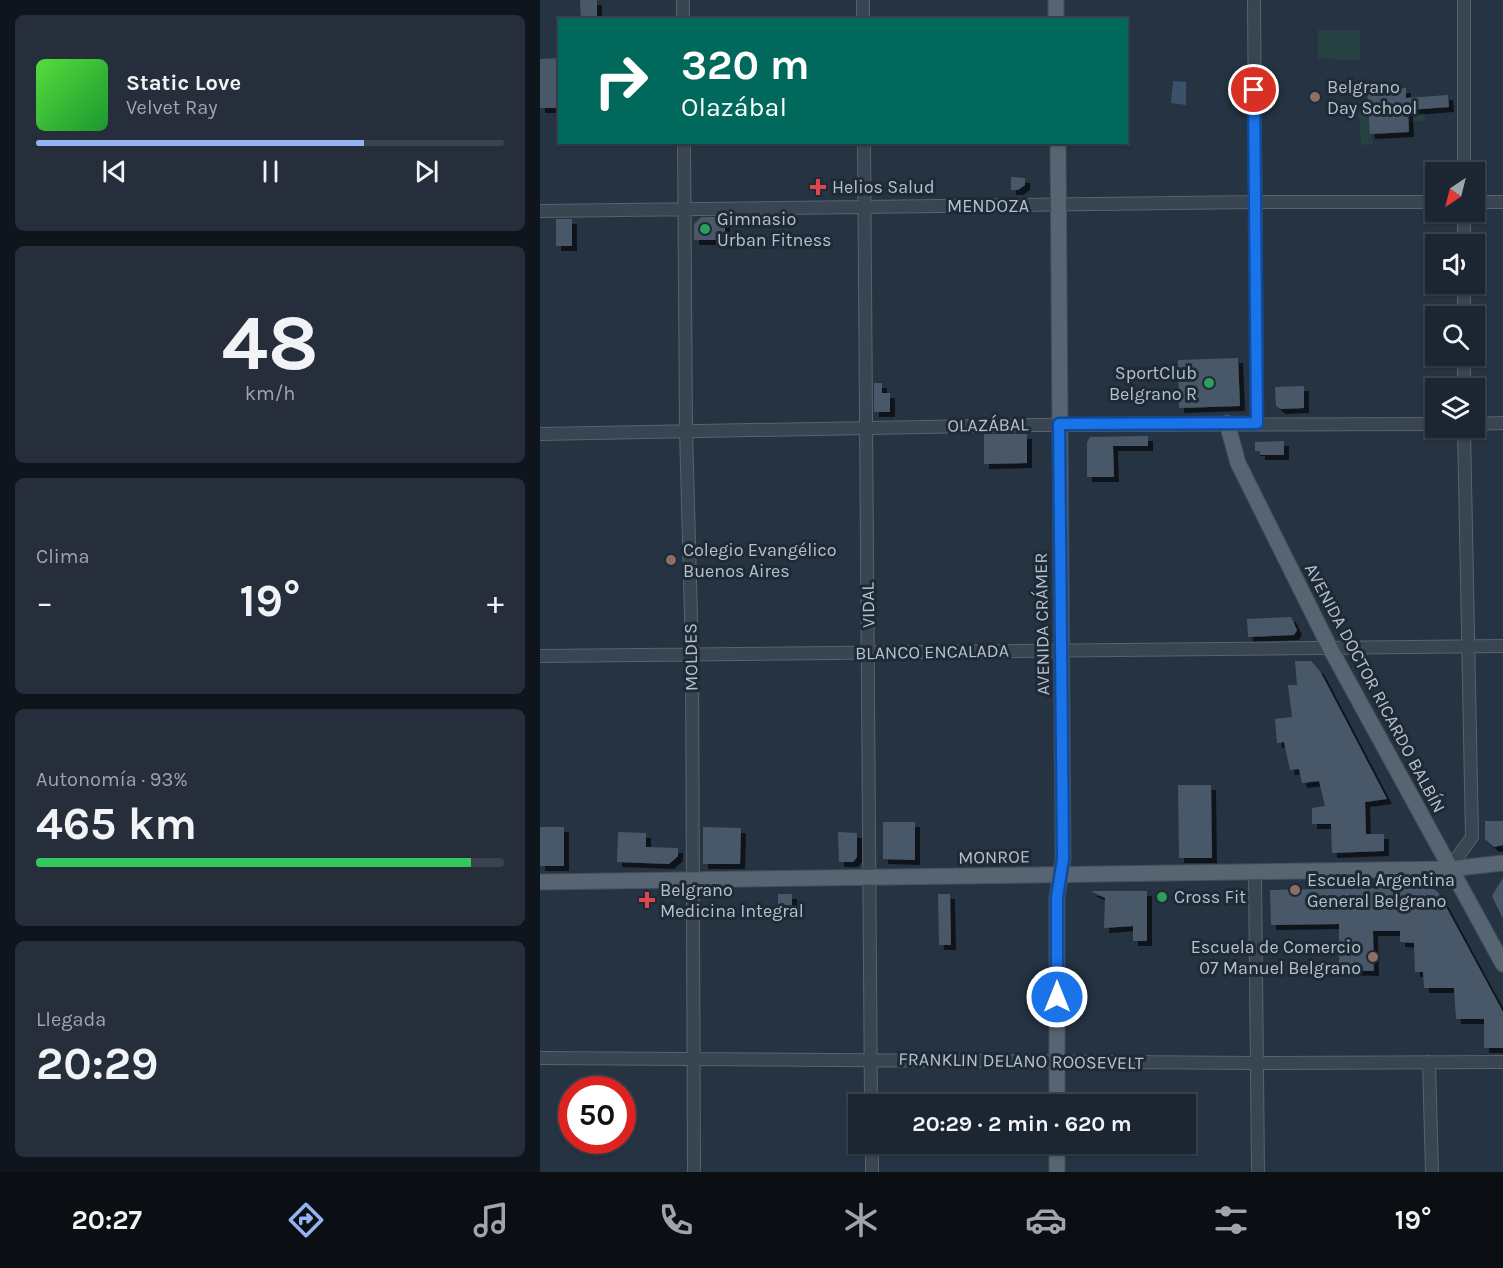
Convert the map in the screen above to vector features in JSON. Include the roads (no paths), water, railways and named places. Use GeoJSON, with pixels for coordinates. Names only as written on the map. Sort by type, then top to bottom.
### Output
{"type":"FeatureCollection","features":[{"type":"Feature","properties":{"kind":"main road"},"geometry":{"type":"LineString","coordinates":[[1056,0],[1056,18]]}},
{"type":"Feature","properties":{"kind":"main road","name":"AVENIDA CRÁMER"},"geometry":{"type":"LineString","coordinates":[[1057,1094],[1057,897],[1063,859],[1058,144]]}},
{"type":"Feature","properties":{"kind":"main road","name":"AVENIDA DOCTOR RICARDO BALBÍN"},"geometry":{"type":"LineString","coordinates":[[1227,423],[1238,463],[1330,648],[1503,964]]}},
{"type":"Feature","properties":{"kind":"main road","name":"MONROE"},"geometry":{"type":"LineString","coordinates":[[540,882],[1254,873],[1449,869],[1503,863]]}},
{"type":"Feature","properties":{"kind":"main road"},"geometry":{"type":"LineString","coordinates":[[1057,1154],[1057,1172]]}},
{"type":"Feature","properties":{"kind":"street"},"geometry":{"type":"LineString","coordinates":[[683,0],[683,18]]}},
{"type":"Feature","properties":{"kind":"street"},"geometry":{"type":"LineString","coordinates":[[863,0],[863,18]]}},
{"type":"Feature","properties":{"kind":"street"},"geometry":{"type":"LineString","coordinates":[[1254,0],[1257,423]]}},
{"type":"Feature","properties":{"kind":"street"},"geometry":{"type":"LineString","coordinates":[[1464,0],[1464,162]]}},
{"type":"Feature","properties":{"kind":"street","name":"MOLDES"},"geometry":{"type":"LineString","coordinates":[[684,144],[686,429],[692,655],[694,1172]]}},
{"type":"Feature","properties":{"kind":"street","name":"VIDAL"},"geometry":{"type":"LineString","coordinates":[[864,144],[871,1094]]}},
{"type":"Feature","properties":{"kind":"street","name":"MENDOZA"},"geometry":{"type":"LineString","coordinates":[[540,211],[1425,202]]}},
{"type":"Feature","properties":{"kind":"street"},"geometry":{"type":"LineString","coordinates":[[1485,202],[1503,202]]}},
{"type":"Feature","properties":{"kind":"street"},"geometry":{"type":"LineString","coordinates":[[1485,424],[1503,423]]}},
{"type":"Feature","properties":{"kind":"street","name":"OLAZÁBAL"},"geometry":{"type":"LineString","coordinates":[[540,434],[686,429],[1059,424],[1425,424]]}},
{"type":"Feature","properties":{"kind":"street"},"geometry":{"type":"LineString","coordinates":[[1449,869],[1472,837],[1464,438]]}},
{"type":"Feature","properties":{"kind":"street","name":"BLANCO ENCALADA"},"geometry":{"type":"LineString","coordinates":[[540,657],[1503,646]]}},
{"type":"Feature","properties":{"kind":"street"},"geometry":{"type":"LineString","coordinates":[[1254,873],[1258,1172]]}},
{"type":"Feature","properties":{"kind":"street","name":"FRANKLIN DELANO ROOSEVELT"},"geometry":{"type":"LineString","coordinates":[[540,1058],[1256,1063],[1503,1062]]}},
{"type":"Feature","properties":{"kind":"street"},"geometry":{"type":"LineString","coordinates":[[1429,1062],[1432,1172]]}},
{"type":"Feature","properties":{"kind":"street"},"geometry":{"type":"LineString","coordinates":[[872,1154],[872,1172]]}},
{"type":"Feature","properties":{"kind":"water"},"geometry":{"type":"Polygon","coordinates":[[[1173,81],[1186,82],[1186,105],[1171,103],[1173,81]]]}},
{"type":"Feature","properties":{"kind":"place","name":"Belgrano Day School"},"geometry":{"type":"Point","coordinates":[1315,97]}},
{"type":"Feature","properties":{"kind":"place","name":"Helios Salud"},"geometry":{"type":"Point","coordinates":[818,187]}},
{"type":"Feature","properties":{"kind":"place","name":"Gimnasio Urban Fitness"},"geometry":{"type":"Point","coordinates":[705,229]}},
{"type":"Feature","properties":{"kind":"place","name":"SportClub Belgrano R"},"geometry":{"type":"Point","coordinates":[1209,383]}},
{"type":"Feature","properties":{"kind":"place","name":"Colegio Evangélico Buenos Aires"},"geometry":{"type":"Point","coordinates":[671,560]}},
{"type":"Feature","properties":{"kind":"place","name":"Escuela Argentina General Belgrano"},"geometry":{"type":"Point","coordinates":[1295,890]}},
{"type":"Feature","properties":{"kind":"place","name":"Cross Fit"},"geometry":{"type":"Point","coordinates":[1162,897]}},
{"type":"Feature","properties":{"kind":"place","name":"Belgrano Medicina Integral"},"geometry":{"type":"Point","coordinates":[647,900]}},
{"type":"Feature","properties":{"kind":"place","name":"Escuela de Comercio 07 Manuel Belgrano"},"geometry":{"type":"Point","coordinates":[1373,957]}}]}
